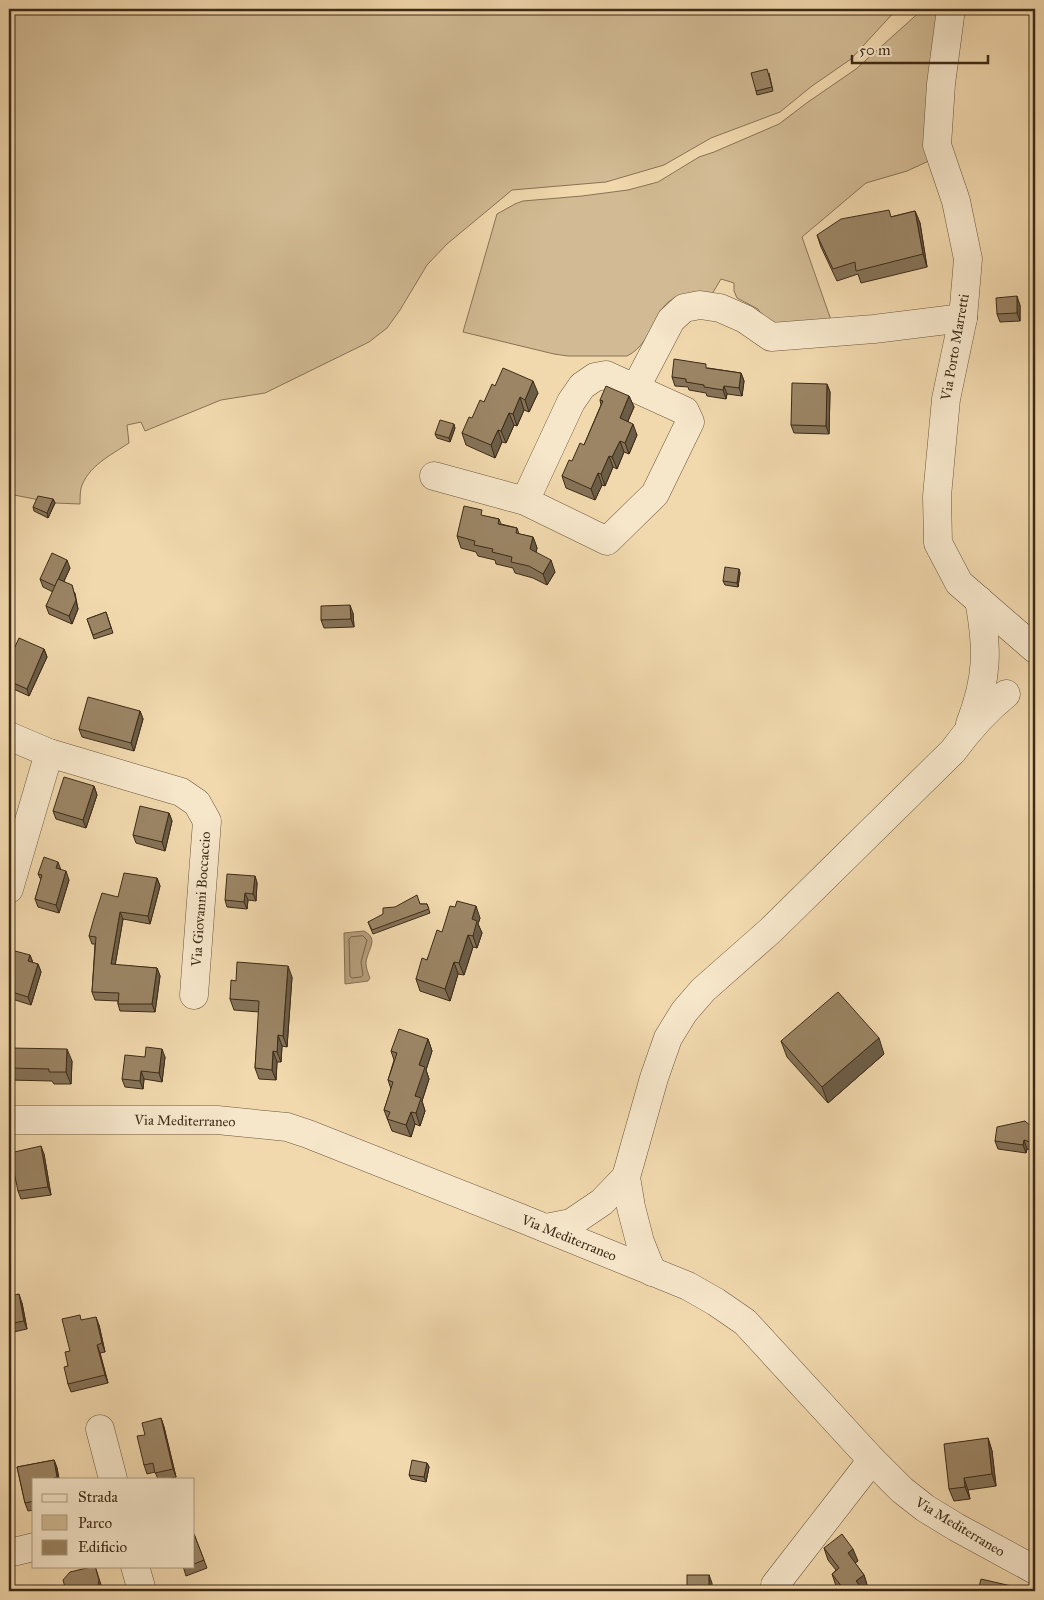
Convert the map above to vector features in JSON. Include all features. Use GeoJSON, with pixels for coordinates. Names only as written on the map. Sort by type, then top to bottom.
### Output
{"type":"FeatureCollection","features":[{"type":"Feature","properties":{"kind":"street","name":"Via Porto Marretti"},"geometry":{"type":"LineString","coordinates":[[951,9],[941,84],[937,145],[956,201],[968,259],[963,318],[946,399],[936,496],[938,543],[960,583],[1035,649]]}},
{"type":"Feature","properties":{"kind":"street"},"geometry":{"type":"LineString","coordinates":[[636,388],[671,320],[684,308],[700,305],[720,308],[746,319],[771,337],[874,329],[963,318]]}},
{"type":"Feature","properties":{"kind":"street"},"geometry":{"type":"LineString","coordinates":[[434,476],[525,501],[607,541],[655,494],[690,422],[686,411],[606,375],[595,377],[582,386],[571,402],[525,501]]}},
{"type":"Feature","properties":{"kind":"street"},"geometry":{"type":"LineString","coordinates":[[968,730],[978,703],[984,673],[985,644],[979,600]]}},
{"type":"Feature","properties":{"kind":"street"},"geometry":{"type":"LineString","coordinates":[[652,1272],[640,1242],[626,1177],[654,1078],[668,1038],[684,1012],[703,990],[771,930],[953,750],[968,730],[988,709],[1006,694]]}},
{"type":"Feature","properties":{"kind":"street","name":"Via Giovanni Boccaccio"},"geometry":{"type":"LineString","coordinates":[[9,736],[49,753],[181,792],[197,803],[207,820],[194,995]]}},
{"type":"Feature","properties":{"kind":"street"},"geometry":{"type":"LineString","coordinates":[[9,889],[49,753]]}},
{"type":"Feature","properties":{"kind":"street","name":"Via Mediterraneo"},"geometry":{"type":"LineString","coordinates":[[9,1120],[217,1120],[287,1127],[546,1228],[688,1286],[745,1322],[902,1490],[956,1528],[1035,1570]]}},
{"type":"Feature","properties":{"kind":"street"},"geometry":{"type":"LineString","coordinates":[[546,1228],[571,1223],[602,1202],[626,1177]]}},
{"type":"Feature","properties":{"kind":"street"},"geometry":{"type":"LineString","coordinates":[[100,1429],[113,1478]]}},
{"type":"Feature","properties":{"kind":"street"},"geometry":{"type":"LineString","coordinates":[[775,1585],[872,1460]]}},
{"type":"Feature","properties":{"kind":"street"},"geometry":{"type":"LineString","coordinates":[[9,1553],[32,1547]]}},
{"type":"Feature","properties":{"kind":"street"},"geometry":{"type":"LineString","coordinates":[[136,1568],[142,1591]]}},
{"type":"Feature","properties":{"kind":"green space"},"geometry":{"type":"Polygon","coordinates":[[[9,9],[897,9],[851,59],[812,86],[780,112],[711,138],[664,165],[606,182],[512,190],[447,244],[427,265],[387,328],[369,342],[265,393],[221,400],[145,431],[141,422],[127,425],[129,443],[101,462],[89,473],[81,488],[80,504],[55,503],[9,494],[9,9]]]}},
{"type":"Feature","properties":{"kind":"green space"},"geometry":{"type":"Polygon","coordinates":[[[923,9],[946,9],[933,159],[907,171],[866,183],[802,237],[831,320],[773,328],[764,320],[758,309],[737,298],[734,291],[734,283],[721,279],[712,294],[684,295],[673,299],[665,305],[644,341],[627,356],[568,356],[554,354],[463,332],[497,214],[523,201],[628,190],[658,182],[699,157],[779,124],[856,69],[923,9]]]}},
{"type":"Feature","properties":{"kind":"water"},"geometry":{"type":"Polygon","coordinates":[[[364,931],[369,934],[372,941],[366,963],[370,978],[368,981],[345,984],[344,933],[364,931]]]}},
{"type":"Feature","properties":{"kind":"building"},"geometry":{"type":"Polygon","coordinates":[[[767,69],[772,87],[756,91],[751,73],[767,69]]]}},
{"type":"Feature","properties":{"kind":"building"},"geometry":{"type":"Polygon","coordinates":[[[889,210],[891,217],[915,211],[923,254],[856,271],[855,262],[833,269],[817,235],[841,219],[889,210]]]}},
{"type":"Feature","properties":{"kind":"building"},"geometry":{"type":"Polygon","coordinates":[[[1017,296],[1017,313],[997,314],[996,298],[1017,296]]]}},
{"type":"Feature","properties":{"kind":"building"},"geometry":{"type":"Polygon","coordinates":[[[674,359],[706,364],[706,368],[741,373],[739,388],[724,386],[723,390],[704,387],[704,385],[686,382],[686,379],[672,377],[674,359]]]}},
{"type":"Feature","properties":{"kind":"building"},"geometry":{"type":"Polygon","coordinates":[[[503,368],[533,381],[525,400],[520,397],[513,414],[509,413],[501,431],[498,430],[491,445],[462,433],[469,417],[472,418],[480,400],[484,402],[492,384],[495,386],[503,368]]]}},
{"type":"Feature","properties":{"kind":"building"},"geometry":{"type":"Polygon","coordinates":[[[792,383],[827,384],[826,426],[791,425],[792,383]]]}},
{"type":"Feature","properties":{"kind":"building"},"geometry":{"type":"Polygon","coordinates":[[[606,386],[629,396],[620,418],[633,424],[625,443],[620,441],[612,457],[609,456],[601,474],[598,473],[591,489],[562,476],[569,460],[572,461],[580,443],[584,445],[603,401],[600,400],[606,386]]]}},
{"type":"Feature","properties":{"kind":"building"},"geometry":{"type":"Polygon","coordinates":[[[440,420],[454,424],[449,438],[435,434],[440,420]]]}},
{"type":"Feature","properties":{"kind":"building"},"geometry":{"type":"Polygon","coordinates":[[[38,496],[53,499],[47,513],[33,507],[38,496]]]}},
{"type":"Feature","properties":{"kind":"building"},"geometry":{"type":"Polygon","coordinates":[[[464,506],[482,510],[481,515],[499,519],[498,524],[517,528],[516,533],[533,537],[530,549],[551,560],[543,574],[529,566],[511,562],[512,557],[492,552],[493,549],[474,545],[475,541],[457,536],[464,506]]]}},
{"type":"Feature","properties":{"kind":"building"},"geometry":{"type":"Polygon","coordinates":[[[52,553],[67,560],[55,586],[40,579],[52,553]]]}},
{"type":"Feature","properties":{"kind":"building"},"geometry":{"type":"Polygon","coordinates":[[[725,567],[739,569],[737,583],[723,581],[725,567]]]}},
{"type":"Feature","properties":{"kind":"building"},"geometry":{"type":"Polygon","coordinates":[[[58,579],[72,585],[76,600],[69,616],[46,606],[58,579]]]}},
{"type":"Feature","properties":{"kind":"building"},"geometry":{"type":"Polygon","coordinates":[[[350,605],[351,619],[321,620],[321,606],[350,605]]]}},
{"type":"Feature","properties":{"kind":"building"},"geometry":{"type":"Polygon","coordinates":[[[106,612],[111,628],[93,635],[87,619],[106,612]]]}},
{"type":"Feature","properties":{"kind":"building"},"geometry":{"type":"Polygon","coordinates":[[[19,638],[44,649],[27,689],[9,681],[9,660],[19,638]]]}},
{"type":"Feature","properties":{"kind":"building"},"geometry":{"type":"Polygon","coordinates":[[[88,697],[140,711],[131,743],[79,729],[88,697]]]}},
{"type":"Feature","properties":{"kind":"building"},"geometry":{"type":"Polygon","coordinates":[[[64,777],[94,786],[83,820],[53,811],[64,777]]]}},
{"type":"Feature","properties":{"kind":"building"},"geometry":{"type":"Polygon","coordinates":[[[140,806],[169,813],[162,842],[133,835],[140,806]]]}},
{"type":"Feature","properties":{"kind":"building"},"geometry":{"type":"Polygon","coordinates":[[[44,857],[58,862],[56,868],[66,871],[56,905],[35,899],[42,875],[38,874],[44,857]]]}},
{"type":"Feature","properties":{"kind":"building"},"geometry":{"type":"Polygon","coordinates":[[[124,873],[157,878],[148,916],[120,912],[111,964],[157,968],[152,1004],[118,1004],[119,993],[92,992],[96,937],[89,936],[102,893],[118,897],[124,873]]]}},
{"type":"Feature","properties":{"kind":"building"},"geometry":{"type":"Polygon","coordinates":[[[227,874],[255,876],[253,894],[245,893],[244,902],[225,900],[227,874]]]}},
{"type":"Feature","properties":{"kind":"building"},"geometry":{"type":"Polygon","coordinates":[[[417,895],[420,904],[427,904],[429,909],[372,930],[368,922],[383,914],[383,908],[395,907],[417,895]]]}},
{"type":"Feature","properties":{"kind":"building"},"geometry":{"type":"Polygon","coordinates":[[[457,901],[476,906],[472,919],[477,921],[473,936],[468,935],[459,963],[454,962],[445,989],[416,979],[422,958],[427,960],[437,930],[442,932],[450,906],[455,907],[457,901]]]}},
{"type":"Feature","properties":{"kind":"building"},"geometry":{"type":"Polygon","coordinates":[[[15,951],[30,955],[28,961],[38,964],[28,997],[9,991],[9,981],[13,967],[10,966],[15,951]]]}},
{"type":"Feature","properties":{"kind":"building"},"geometry":{"type":"Polygon","coordinates":[[[237,962],[288,966],[283,1036],[278,1035],[277,1052],[273,1051],[272,1070],[255,1068],[259,1001],[230,999],[231,980],[236,981],[237,962]]]}},
{"type":"Feature","properties":{"kind":"building"},"geometry":{"type":"Polygon","coordinates":[[[838,992],[879,1038],[822,1087],[781,1041],[838,992]]]}},
{"type":"Feature","properties":{"kind":"building"},"geometry":{"type":"Polygon","coordinates":[[[399,1029],[428,1039],[419,1065],[425,1067],[415,1096],[421,1098],[416,1113],[411,1112],[406,1125],[387,1119],[390,1112],[384,1110],[393,1082],[388,1080],[397,1053],[391,1051],[399,1029]]]}},
{"type":"Feature","properties":{"kind":"building"},"geometry":{"type":"Polygon","coordinates":[[[146,1047],[162,1049],[159,1073],[141,1071],[140,1081],[122,1079],[125,1055],[145,1057],[146,1047]]]}},
{"type":"Feature","properties":{"kind":"building"},"geometry":{"type":"Polygon","coordinates":[[[9,1048],[67,1049],[66,1072],[49,1072],[49,1069],[9,1068],[9,1048]]]}},
{"type":"Feature","properties":{"kind":"building"},"geometry":{"type":"Polygon","coordinates":[[[1025,1121],[1035,1130],[1030,1142],[1024,1140],[1023,1145],[995,1141],[997,1127],[1025,1121]]]}},
{"type":"Feature","properties":{"kind":"building"},"geometry":{"type":"Polygon","coordinates":[[[41,1146],[48,1187],[18,1191],[10,1153],[41,1146]]]}},
{"type":"Feature","properties":{"kind":"building"},"geometry":{"type":"Polygon","coordinates":[[[19,1294],[24,1321],[9,1324],[9,1296],[19,1294]]]}},
{"type":"Feature","properties":{"kind":"building"},"geometry":{"type":"Polygon","coordinates":[[[80,1315],[81,1320],[96,1317],[102,1343],[97,1345],[105,1375],[68,1384],[64,1367],[68,1366],[65,1352],[70,1351],[62,1319],[80,1315]]]}},
{"type":"Feature","properties":{"kind":"building"},"geometry":{"type":"Polygon","coordinates":[[[161,1418],[173,1469],[155,1473],[153,1463],[144,1465],[137,1436],[145,1435],[142,1423],[161,1418]]]}},
{"type":"Feature","properties":{"kind":"building"},"geometry":{"type":"Polygon","coordinates":[[[988,1438],[992,1474],[964,1478],[965,1487],[949,1489],[944,1444],[988,1438]]]}},
{"type":"Feature","properties":{"kind":"building"},"geometry":{"type":"Polygon","coordinates":[[[54,1460],[57,1477],[32,1478],[32,1501],[25,1503],[17,1467],[54,1460]]]}},
{"type":"Feature","properties":{"kind":"building"},"geometry":{"type":"Polygon","coordinates":[[[412,1460],[427,1463],[424,1477],[409,1475],[412,1460]]]}},
{"type":"Feature","properties":{"kind":"building"},"geometry":{"type":"Polygon","coordinates":[[[842,1534],[853,1549],[848,1553],[864,1575],[856,1581],[864,1591],[845,1591],[832,1574],[839,1568],[824,1548],[842,1534]]]}},
{"type":"Feature","properties":{"kind":"building"},"geometry":{"type":"Polygon","coordinates":[[[195,1537],[204,1560],[195,1564],[195,1537]]]}},
{"type":"Feature","properties":{"kind":"building"},"geometry":{"type":"Polygon","coordinates":[[[96,1568],[99,1580],[97,1591],[66,1591],[63,1580],[70,1572],[96,1568]]]}},
{"type":"Feature","properties":{"kind":"building"},"geometry":{"type":"Polygon","coordinates":[[[687,1575],[709,1575],[709,1591],[687,1591],[687,1575]]]}},
{"type":"Feature","properties":{"kind":"building"},"geometry":{"type":"Polygon","coordinates":[[[981,1579],[1020,1588],[1020,1591],[978,1591],[981,1579]]]}}]}
